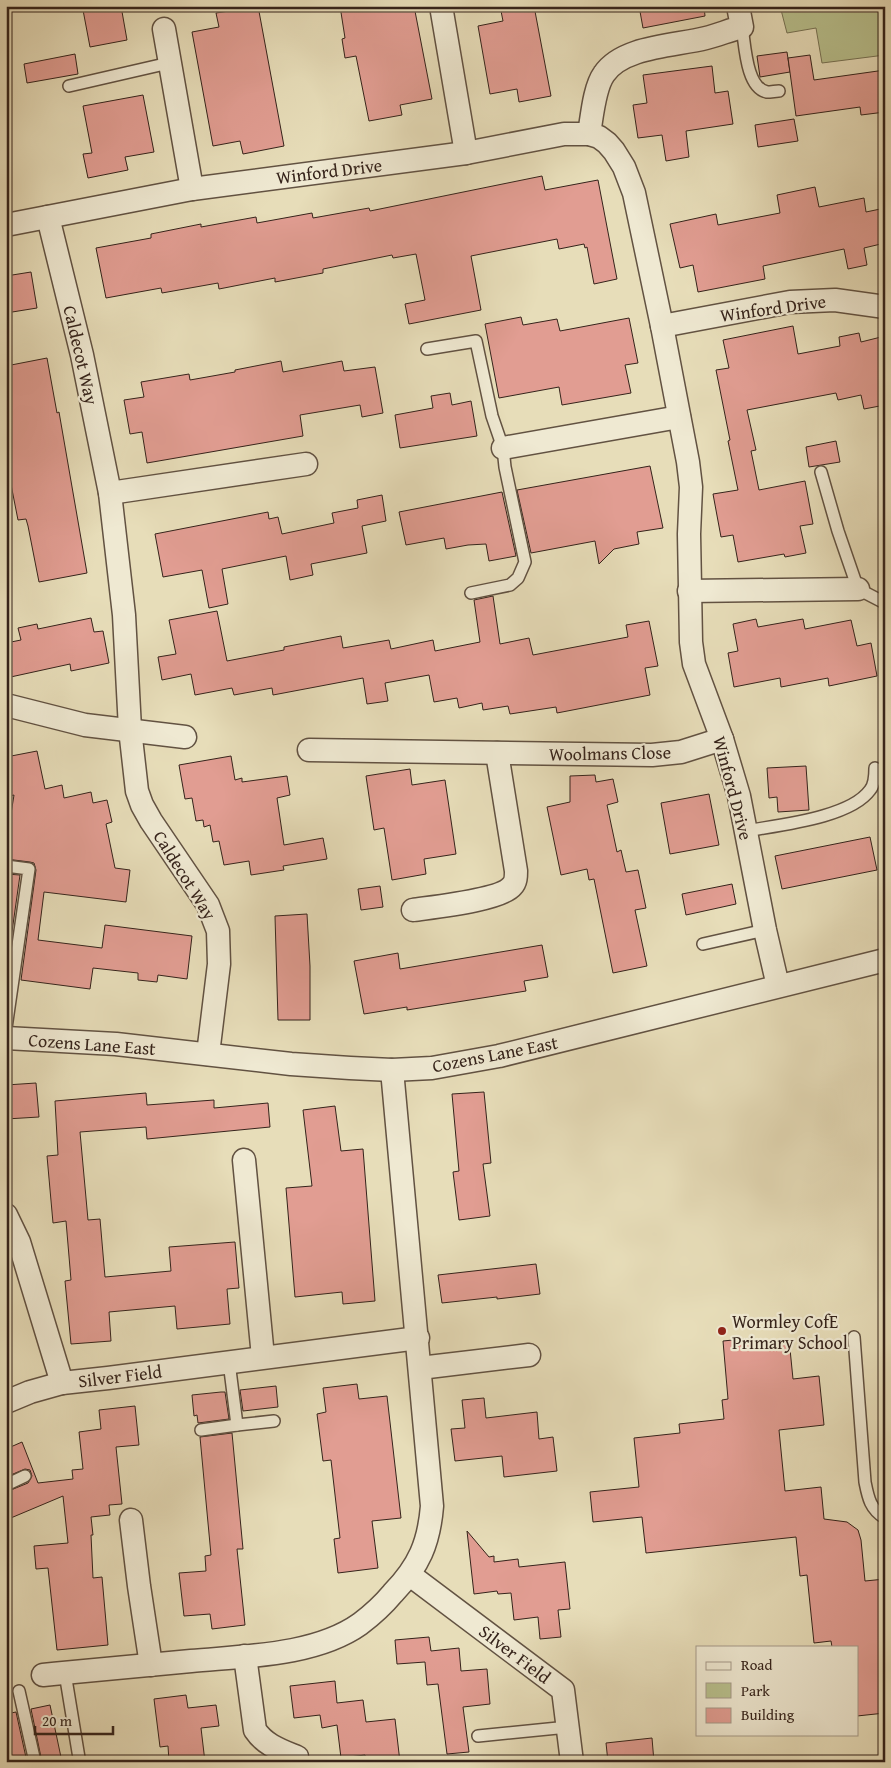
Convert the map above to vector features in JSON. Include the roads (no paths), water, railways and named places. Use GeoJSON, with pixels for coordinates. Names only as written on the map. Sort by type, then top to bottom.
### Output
{"type":"FeatureCollection","features":[{"type":"Feature","properties":{"kind":"street"},"geometry":{"type":"LineString","coordinates":[[441,6],[466,153]]}},
{"type":"Feature","properties":{"kind":"street"},"geometry":{"type":"LineString","coordinates":[[589,134],[599,85],[604,75],[618,61],[636,52],[708,38],[740,17]]}},
{"type":"Feature","properties":{"kind":"street"},"geometry":{"type":"LineString","coordinates":[[164,29],[192,189]]}},
{"type":"Feature","properties":{"kind":"street","name":"Winford Drive"},"geometry":{"type":"LineString","coordinates":[[6,225],[192,189],[466,153],[564,134],[589,134],[599,137],[614,151],[624,167],[634,193],[688,462],[691,487],[689,591],[694,664],[722,739],[739,796],[778,986]]}},
{"type":"Feature","properties":{"kind":"street","name":"Caldecot Way"},"geometry":{"type":"LineString","coordinates":[[48,218],[82,355],[110,493],[124,615],[134,776],[142,805],[196,884],[214,918],[218,931],[219,964],[208,1054]]}},
{"type":"Feature","properties":{"kind":"street","name":"Winford Drive"},"geometry":{"type":"LineString","coordinates":[[662,326],[790,302],[834,300],[885,307]]}},
{"type":"Feature","properties":{"kind":"street"},"geometry":{"type":"LineString","coordinates":[[503,448],[679,417]]}},
{"type":"Feature","properties":{"kind":"street"},"geometry":{"type":"LineString","coordinates":[[110,493],[306,464]]}},
{"type":"Feature","properties":{"kind":"street"},"geometry":{"type":"LineString","coordinates":[[689,591],[858,590]]}},
{"type":"Feature","properties":{"kind":"street"},"geometry":{"type":"LineString","coordinates":[[6,705],[85,725],[185,737]]}},
{"type":"Feature","properties":{"kind":"street","name":"Woolmans Close"},"geometry":{"type":"LineString","coordinates":[[309,750],[652,755],[682,752],[722,739]]}},
{"type":"Feature","properties":{"kind":"street"},"geometry":{"type":"LineString","coordinates":[[413,910],[497,896],[512,887],[516,871],[497,753]]}},
{"type":"Feature","properties":{"kind":"street","name":"Cozens Lane East"},"geometry":{"type":"LineString","coordinates":[[6,1038],[116,1044],[292,1064],[392,1070],[432,1068],[499,1056],[885,960]]}},
{"type":"Feature","properties":{"kind":"street"},"geometry":{"type":"LineString","coordinates":[[43,1675],[287,1652],[327,1641],[358,1625],[380,1608],[410,1575],[426,1543],[431,1522],[432,1506],[392,1070]]}},
{"type":"Feature","properties":{"kind":"street"},"geometry":{"type":"LineString","coordinates":[[244,1160],[263,1357]]}},
{"type":"Feature","properties":{"kind":"street","name":"Silver Field"},"geometry":{"type":"LineString","coordinates":[[6,1215],[19,1242],[62,1383],[418,1338]]}},
{"type":"Feature","properties":{"kind":"street"},"geometry":{"type":"LineString","coordinates":[[420,1368],[529,1355]]}},
{"type":"Feature","properties":{"kind":"street"},"geometry":{"type":"LineString","coordinates":[[6,1402],[30,1392],[62,1383]]}},
{"type":"Feature","properties":{"kind":"street"},"geometry":{"type":"LineString","coordinates":[[131,1520],[139,1586],[152,1665]]}},
{"type":"Feature","properties":{"kind":"street","name":"Silver Field"},"geometry":{"type":"LineString","coordinates":[[410,1575],[563,1690],[572,1762]]}},
{"type":"Feature","properties":{"kind":"street"},"geometry":{"type":"LineString","coordinates":[[245,1656],[255,1730],[261,1740],[270,1746],[297,1757],[298,1762]]}},
{"type":"Feature","properties":{"kind":"lane"},"geometry":{"type":"LineString","coordinates":[[740,17],[750,76],[766,92],[779,91]]}},
{"type":"Feature","properties":{"kind":"lane"},"geometry":{"type":"LineString","coordinates":[[69,86],[169,64]]}},
{"type":"Feature","properties":{"kind":"lane"},"geometry":{"type":"LineString","coordinates":[[427,349],[476,341],[492,416],[503,448],[505,467],[525,562],[518,578],[510,584],[471,593]]}},
{"type":"Feature","properties":{"kind":"lane"},"geometry":{"type":"LineString","coordinates":[[821,472],[858,590],[885,602]]}},
{"type":"Feature","properties":{"kind":"lane"},"geometry":{"type":"LineString","coordinates":[[746,830],[833,814],[848,807],[872,789],[876,768]]}},
{"type":"Feature","properties":{"kind":"lane"},"geometry":{"type":"LineString","coordinates":[[6,866],[29,868],[6,1028]]}},
{"type":"Feature","properties":{"kind":"lane"},"geometry":{"type":"LineString","coordinates":[[703,944],[765,930]]}},
{"type":"Feature","properties":{"kind":"lane"},"geometry":{"type":"LineString","coordinates":[[854,1336],[866,1490],[872,1507],[885,1518]]}},
{"type":"Feature","properties":{"kind":"lane"},"geometry":{"type":"LineString","coordinates":[[229,1362],[237,1425]]}},
{"type":"Feature","properties":{"kind":"lane"},"geometry":{"type":"LineString","coordinates":[[200,1430],[274,1421]]}},
{"type":"Feature","properties":{"kind":"lane"},"geometry":{"type":"LineString","coordinates":[[6,1485],[25,1476]]}},
{"type":"Feature","properties":{"kind":"lane"},"geometry":{"type":"LineString","coordinates":[[65,1673],[79,1758]]}},
{"type":"Feature","properties":{"kind":"lane"},"geometry":{"type":"LineString","coordinates":[[19,1691],[35,1762]]}},
{"type":"Feature","properties":{"kind":"lane"},"geometry":{"type":"LineString","coordinates":[[478,1736],[568,1727]]}},
{"type":"Feature","properties":{"kind":"place","name":"Wormley CofE Primary School"},"geometry":{"type":"Point","coordinates":[722,1331]}}]}
